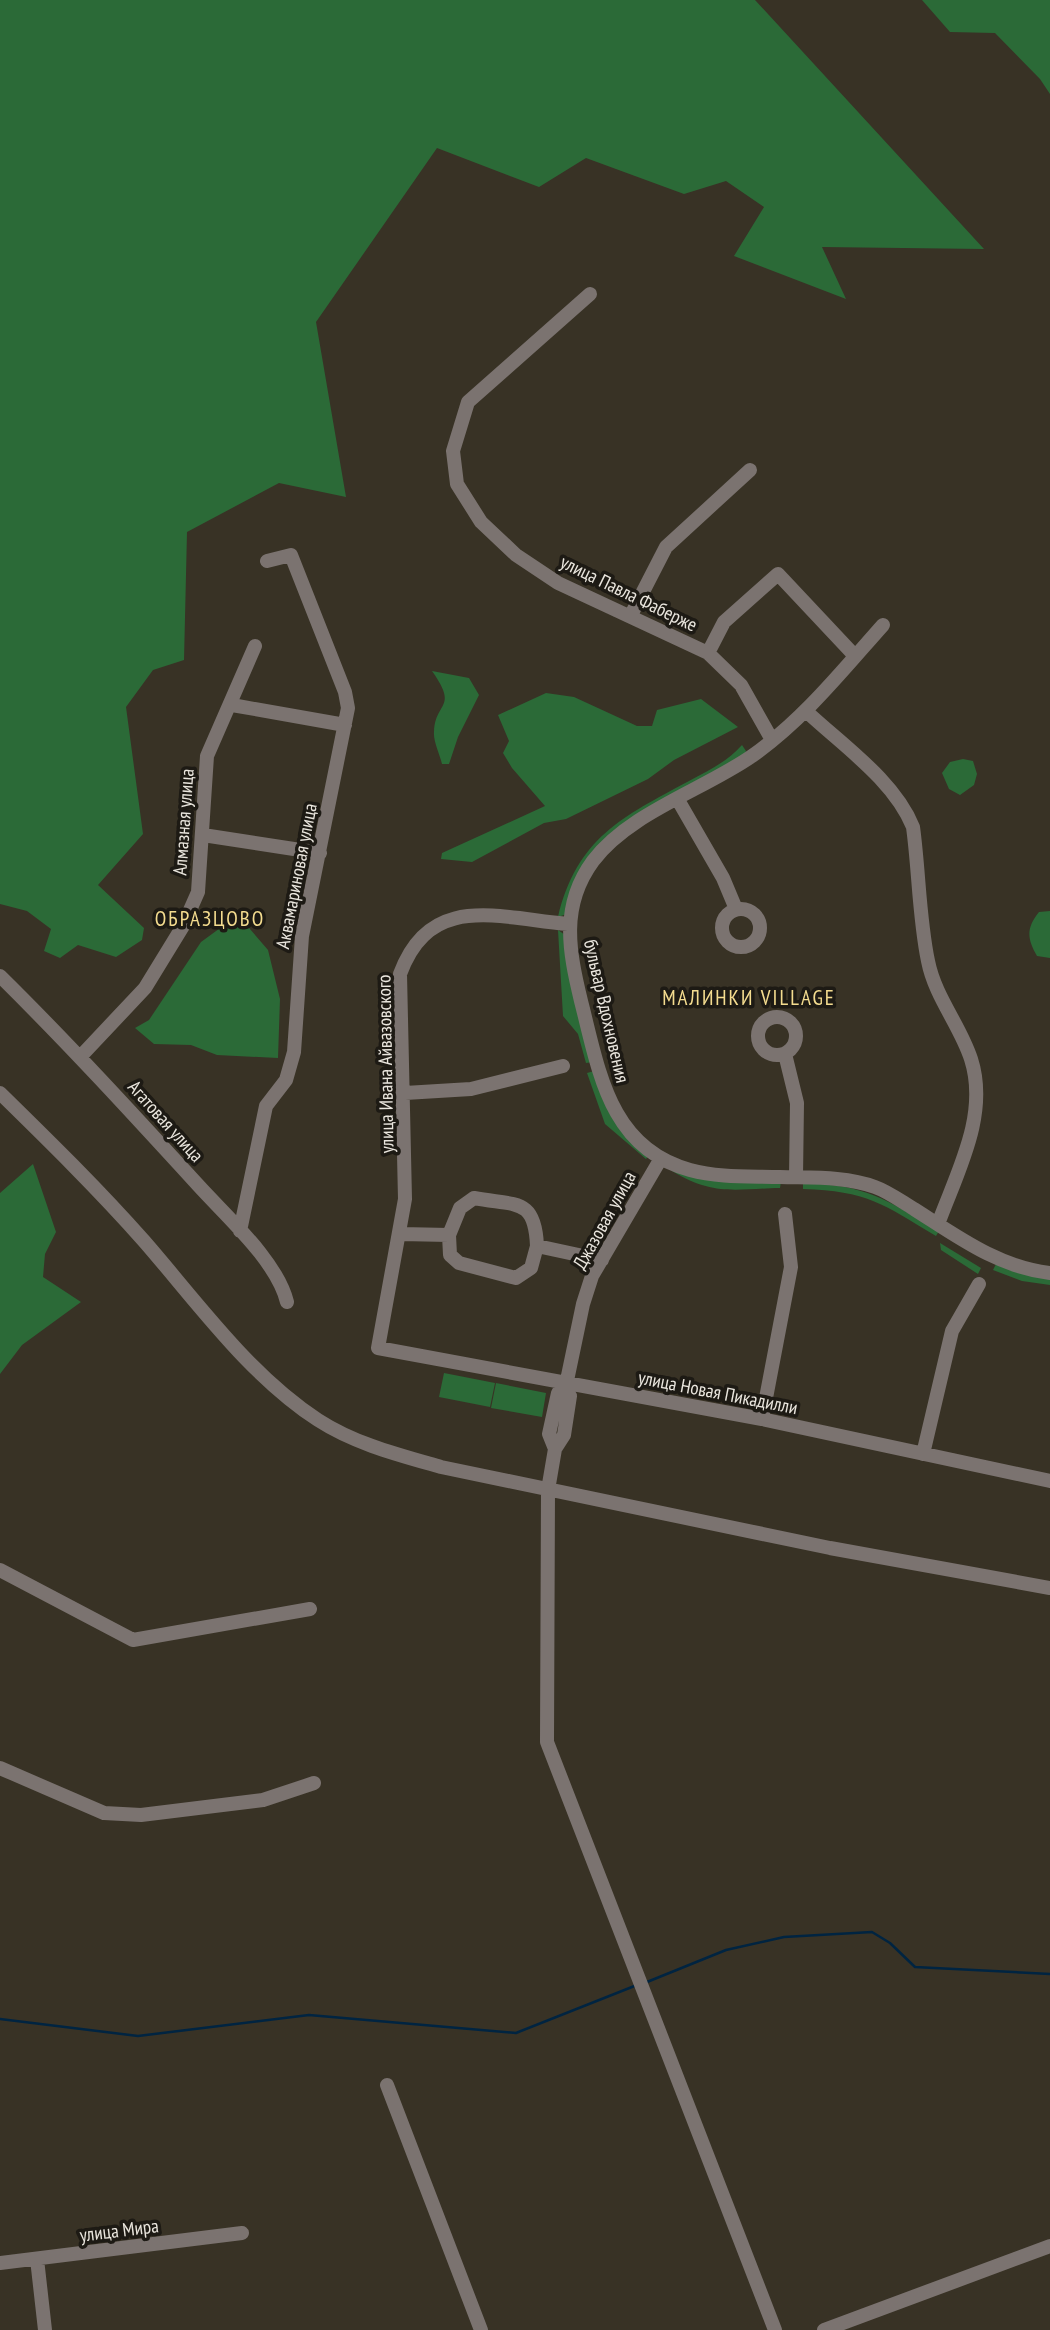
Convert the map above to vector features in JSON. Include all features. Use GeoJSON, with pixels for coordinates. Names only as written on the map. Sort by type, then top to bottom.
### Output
{"type":"FeatureCollection","features":[{"type":"Feature","properties":{"kind":"street","name":"улица Павла Фаберже"},"geometry":{"type":"LineString","coordinates":[[590,294],[468,402],[453,452],[457,484],[481,522],[516,555],[558,583],[708,653],[741,685],[772,740]]}},
{"type":"Feature","properties":{"kind":"street"},"geometry":{"type":"LineString","coordinates":[[631,615],[666,547],[750,470]]}},
{"type":"Feature","properties":{"kind":"street","name":"Аквамариновая улица"},"geometry":{"type":"LineString","coordinates":[[240,1231],[266,1106],[286,1080],[294,1052],[302,936],[348,708],[345,692],[291,555],[267,561]]}},
{"type":"Feature","properties":{"kind":"street"},"geometry":{"type":"LineString","coordinates":[[708,653],[723,622],[778,574],[855,656]]}},
{"type":"Feature","properties":{"kind":"street","name":"бульвар Вдохновения"},"geometry":{"type":"LineString","coordinates":[[883,625],[806,711],[772,740],[750,757],[616,836],[592,862],[579,886],[568,924],[574,971],[606,1094],[618,1119],[660,1160],[691,1171],[720,1175],[839,1179],[875,1187],[994,1259],[1021,1270],[1050,1273]]}},
{"type":"Feature","properties":{"kind":"street","name":"Алмазная улица"},"geometry":{"type":"LineString","coordinates":[[81,1056],[145,988],[183,926],[198,892],[207,756],[216,730],[232,705],[255,646]]}},
{"type":"Feature","properties":{"kind":"street"},"geometry":{"type":"LineString","coordinates":[[232,705],[345,725]]}},
{"type":"Feature","properties":{"kind":"street"},"geometry":{"type":"LineString","coordinates":[[806,711],[892,792],[906,811],[912,827],[928,961],[937,991],[971,1058],[977,1088],[976,1118],[938,1224]]}},
{"type":"Feature","properties":{"kind":"street"},"geometry":{"type":"LineString","coordinates":[[678,800],[723,878],[736,909]]}},
{"type":"Feature","properties":{"kind":"street"},"geometry":{"type":"LineString","coordinates":[[203,835],[320,853]]}},
{"type":"Feature","properties":{"kind":"street","name":"улица Ивана Айвазовского"},"geometry":{"type":"LineString","coordinates":[[378,1348],[401,1234],[405,1199],[405,1093],[400,974],[408,952],[421,934],[451,917],[479,916],[568,924]]}},
{"type":"Feature","properties":{"kind":"street","name":"Агатовая улица"},"geometry":{"type":"LineString","coordinates":[[0,976],[81,1056],[240,1231],[283,1283],[288,1302]]}},
{"type":"Feature","properties":{"kind":"street"},"geometry":{"type":"LineString","coordinates":[[785,1054],[797,1103],[796,1177]]}},
{"type":"Feature","properties":{"kind":"street"},"geometry":{"type":"LineString","coordinates":[[405,1093],[471,1089],[563,1066]]}},
{"type":"Feature","properties":{"kind":"street"},"geometry":{"type":"LineString","coordinates":[[0,1093],[111,1204],[266,1378],[316,1419],[343,1434],[391,1453],[548,1490],[830,1548],[1050,1588]]}},
{"type":"Feature","properties":{"kind":"street","name":"Джазовая улица"},"geometry":{"type":"LineString","coordinates":[[660,1160],[602,1260],[583,1304],[566,1387],[570,1396],[564,1435],[555,1449],[548,1490],[547,1742],[775,2330]]}},
{"type":"Feature","properties":{"kind":"street"},"geometry":{"type":"LineString","coordinates":[[474,1198],[527,1209],[536,1219],[537,1245],[531,1268],[516,1278],[459,1264],[450,1255],[449,1235],[460,1208],[474,1198]]}},
{"type":"Feature","properties":{"kind":"street"},"geometry":{"type":"LineString","coordinates":[[762,1419],[791,1267],[785,1214]]}},
{"type":"Feature","properties":{"kind":"street"},"geometry":{"type":"LineString","coordinates":[[401,1234],[449,1235]]}},
{"type":"Feature","properties":{"kind":"street"},"geometry":{"type":"LineString","coordinates":[[537,1245],[602,1260]]}},
{"type":"Feature","properties":{"kind":"street"},"geometry":{"type":"LineString","coordinates":[[923,1454],[952,1331],[979,1284]]}},
{"type":"Feature","properties":{"kind":"street","name":"улица Новая Пикадилли"},"geometry":{"type":"LineString","coordinates":[[378,1348],[566,1387],[762,1419],[1050,1481]]}},
{"type":"Feature","properties":{"kind":"street"},"geometry":{"type":"LineString","coordinates":[[0,1570],[133,1640],[310,1609]]}},
{"type":"Feature","properties":{"kind":"street"},"geometry":{"type":"LineString","coordinates":[[0,1768],[104,1813],[141,1815],[263,1800],[314,1783]]}},
{"type":"Feature","properties":{"kind":"street"},"geometry":{"type":"LineString","coordinates":[[387,2085],[481,2330]]}},
{"type":"Feature","properties":{"kind":"street","name":"улица Мира"},"geometry":{"type":"LineString","coordinates":[[0,2263],[242,2234]]}},
{"type":"Feature","properties":{"kind":"street"},"geometry":{"type":"LineString","coordinates":[[824,2330],[1050,2246]]}},
{"type":"Feature","properties":{"kind":"street"},"geometry":{"type":"LineString","coordinates":[[37,2259],[45,2330]]}},
{"type":"Feature","properties":{"kind":"green space"},"geometry":{"type":"Polygon","coordinates":[[[0,0],[755,0],[984,249],[822,247],[846,299],[734,256],[764,207],[726,181],[684,194],[586,158],[539,187],[437,148],[316,322],[346,497],[279,483],[187,532],[184,660],[153,670],[126,707],[143,834],[98,885],[144,928],[142,940],[116,957],[78,945],[60,958],[44,951],[51,929],[27,911],[0,904],[0,0]]]}},
{"type":"Feature","properties":{"kind":"green space"},"geometry":{"type":"Polygon","coordinates":[[[922,0],[1050,0],[1050,94],[1040,79],[995,33],[950,32],[922,0]]]}},
{"type":"Feature","properties":{"kind":"green space"},"geometry":{"type":"Polygon","coordinates":[[[432,671],[469,678],[479,695],[458,737],[449,764],[442,764],[435,740],[435,722],[445,699],[440,683],[432,671]]]}},
{"type":"Feature","properties":{"kind":"green space"},"geometry":{"type":"Polygon","coordinates":[[[546,693],[574,697],[637,726],[652,726],[657,710],[701,699],[738,727],[674,760],[648,779],[566,819],[544,823],[472,862],[441,859],[442,853],[545,806],[512,768],[503,753],[509,741],[498,715],[546,693]]]}},
{"type":"Feature","properties":{"kind":"green space"},"geometry":{"type":"Polygon","coordinates":[[[742,745],[746,751],[744,757],[620,828],[567,914],[558,917],[566,890],[577,867],[606,833],[643,806],[717,765],[742,745]]]}},
{"type":"Feature","properties":{"kind":"green space"},"geometry":{"type":"Polygon","coordinates":[[[963,759],[973,761],[977,774],[974,785],[960,795],[949,789],[942,773],[950,762],[963,759]]]}},
{"type":"Feature","properties":{"kind":"green space"},"geometry":{"type":"Polygon","coordinates":[[[1050,911],[1050,958],[1037,956],[1029,934],[1039,912],[1050,911]]]}},
{"type":"Feature","properties":{"kind":"green space"},"geometry":{"type":"Polygon","coordinates":[[[238,915],[268,950],[280,999],[278,1058],[217,1055],[191,1045],[154,1044],[135,1028],[149,1020],[201,942],[238,915]]]}},
{"type":"Feature","properties":{"kind":"green space"},"geometry":{"type":"Polygon","coordinates":[[[558,930],[565,935],[593,1062],[586,1063],[578,1034],[563,1016],[558,930]]]}},
{"type":"Feature","properties":{"kind":"green space"},"geometry":{"type":"Polygon","coordinates":[[[594,1071],[649,1155],[646,1159],[605,1124],[587,1073],[594,1071]]]}},
{"type":"Feature","properties":{"kind":"green space"},"geometry":{"type":"Polygon","coordinates":[[[33,1164],[56,1232],[45,1254],[43,1277],[81,1302],[22,1345],[0,1374],[0,1193],[33,1164]]]}},
{"type":"Feature","properties":{"kind":"green space"},"geometry":{"type":"Polygon","coordinates":[[[674,1169],[781,1182],[780,1188],[712,1188],[687,1179],[672,1171],[674,1169]]]}},
{"type":"Feature","properties":{"kind":"green space"},"geometry":{"type":"Polygon","coordinates":[[[803,1183],[844,1187],[875,1196],[939,1231],[936,1236],[874,1201],[843,1193],[803,1189],[803,1183]]]}},
{"type":"Feature","properties":{"kind":"green space"},"geometry":{"type":"Polygon","coordinates":[[[940,1243],[981,1268],[978,1274],[941,1250],[940,1243]]]}},
{"type":"Feature","properties":{"kind":"green space"},"geometry":{"type":"Polygon","coordinates":[[[996,1264],[1050,1278],[1050,1285],[1022,1281],[993,1270],[996,1264]]]}},
{"type":"Feature","properties":{"kind":"green space"},"geometry":{"type":"Polygon","coordinates":[[[444,1373],[495,1383],[490,1407],[439,1397],[444,1373]]]}},
{"type":"Feature","properties":{"kind":"green space"},"geometry":{"type":"Polygon","coordinates":[[[496,1383],[546,1393],[542,1417],[491,1408],[496,1383]]]}},
{"type":"Feature","properties":{"kind":"waterway"},"geometry":{"type":"LineString","coordinates":[[647,1982],[726,1950],[784,1937],[872,1932],[890,1943],[915,1967],[1050,1974]]}},
{"type":"Feature","properties":{"kind":"waterway"},"geometry":{"type":"LineString","coordinates":[[0,2019],[138,2036],[309,2015],[516,2033],[637,1985]]}},
{"type":"Feature","properties":{"kind":"district","name":"ОБРАЗЦОВО"},"geometry":{"type":"Point","coordinates":[210,918]}},
{"type":"Feature","properties":{"kind":"district","name":"МАЛИНКИ VILLAGE"},"geometry":{"type":"Point","coordinates":[749,997]}}]}
